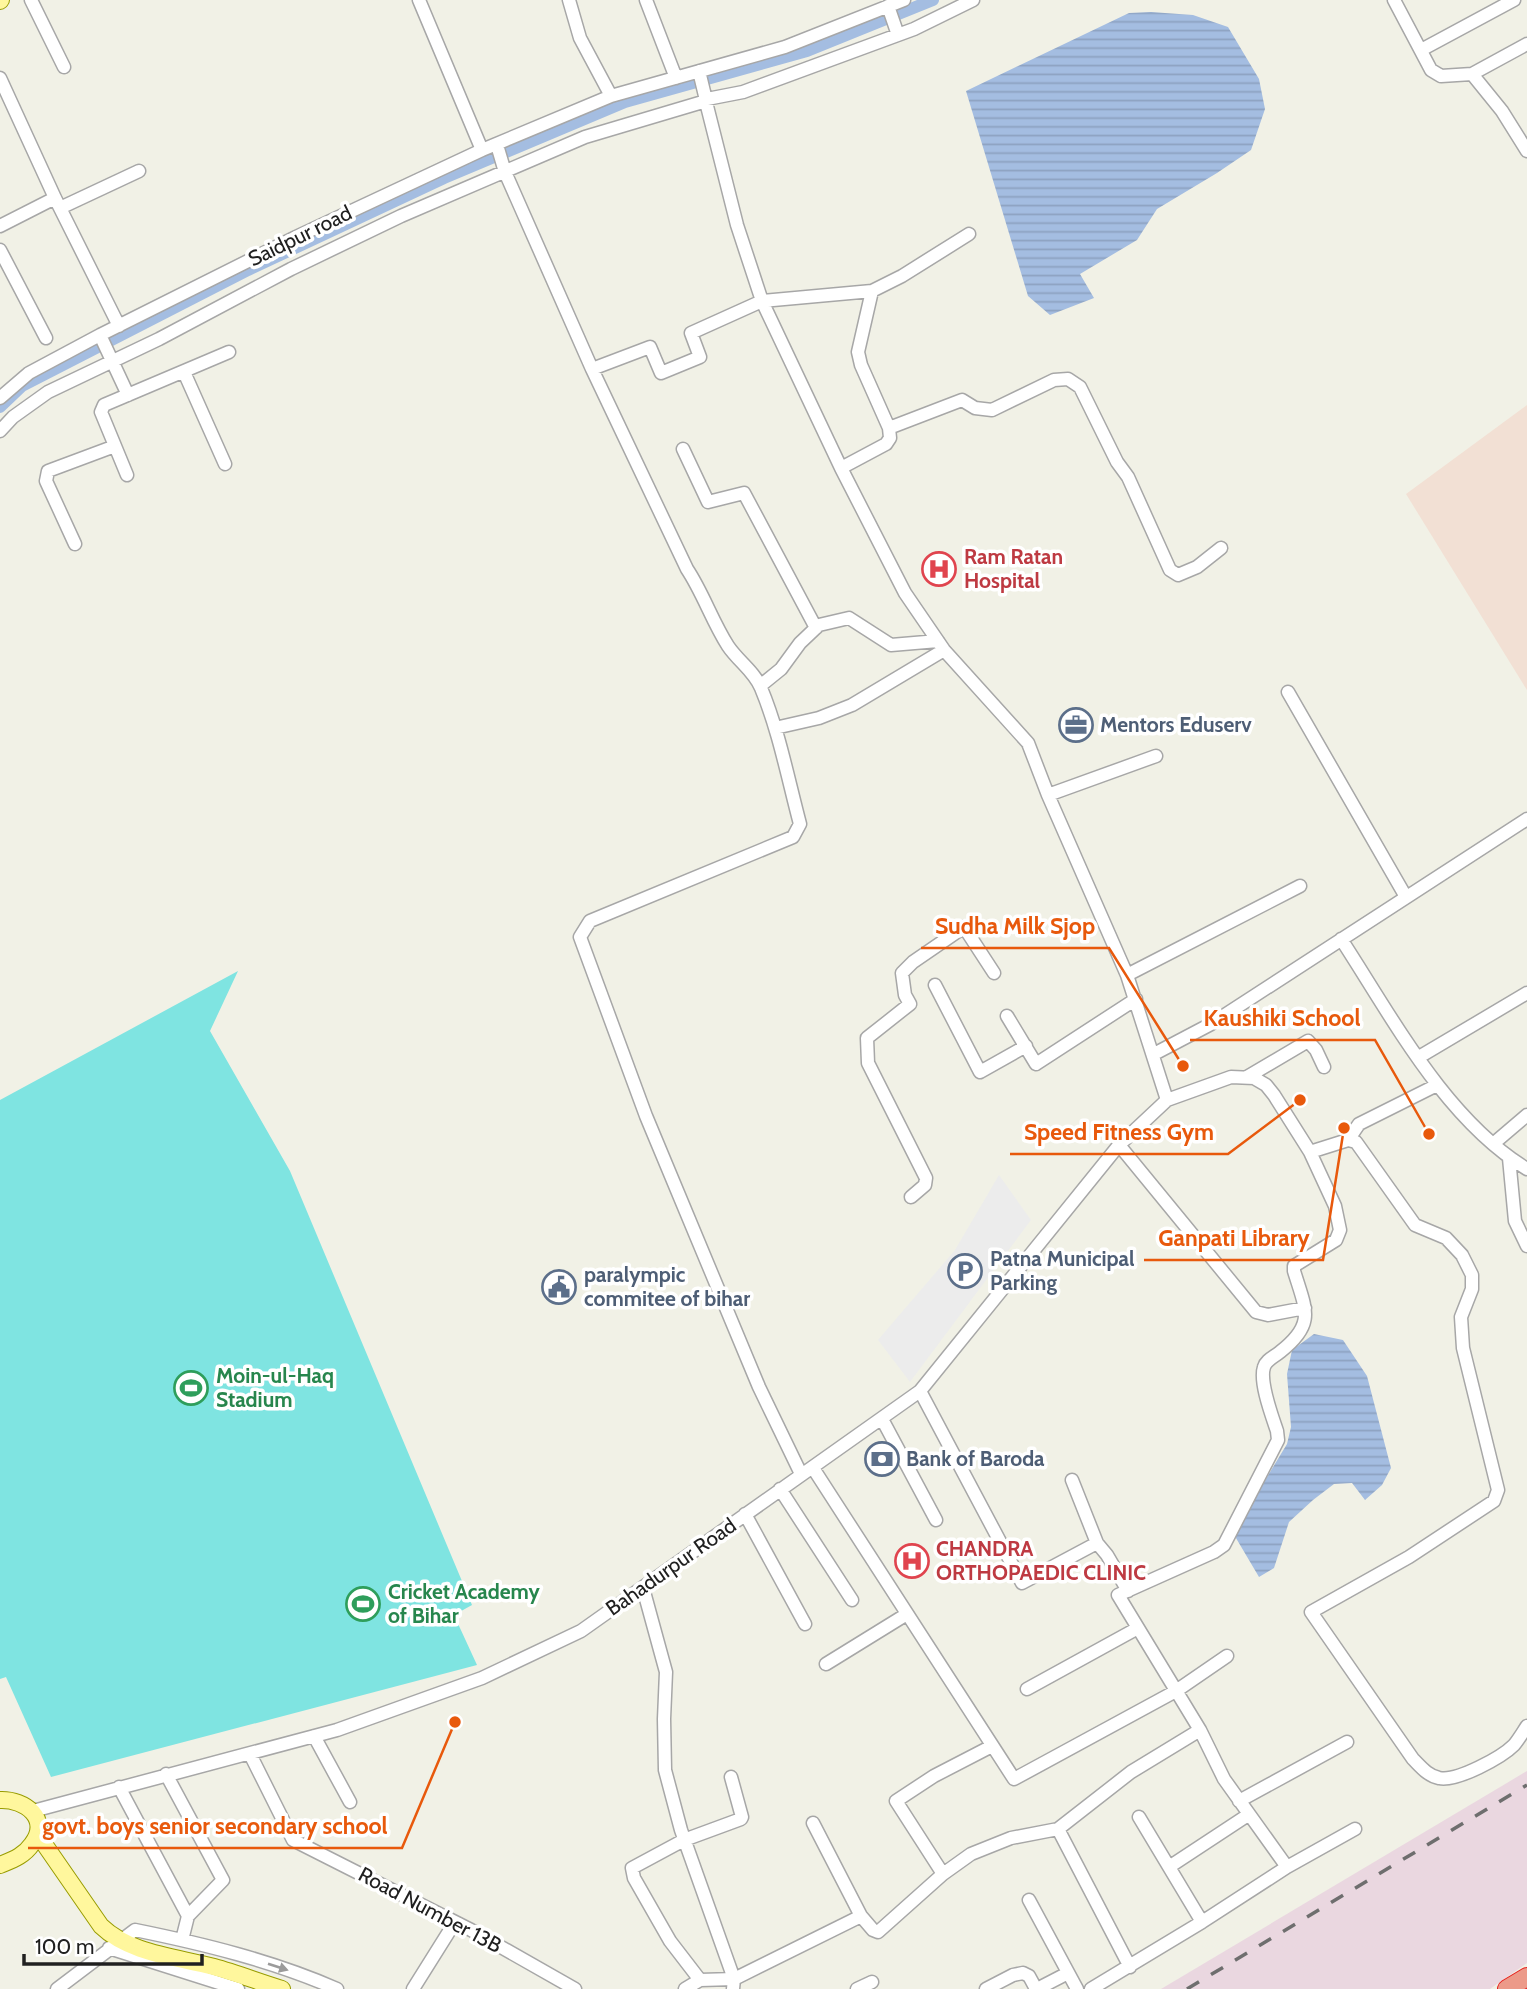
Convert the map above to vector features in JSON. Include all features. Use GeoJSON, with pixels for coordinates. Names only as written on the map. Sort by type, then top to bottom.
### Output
{"type":"FeatureCollection","features":[{"type":"Feature","properties":{"kind":"highway"},"geometry":{"type":"LineString","coordinates":[[1507,1989],[1527,1977]]}},
{"type":"Feature","properties":{"kind":"main road"},"geometry":{"type":"LineString","coordinates":[[0,1800],[13,1799],[33,1811],[39,1823],[38,1835],[32,1846],[21,1856],[0,1866]]}},
{"type":"Feature","properties":{"kind":"main road"},"geometry":{"type":"LineString","coordinates":[[38,1835],[101,1926],[119,1944],[215,1968],[282,1989]]}},
{"type":"Feature","properties":{"kind":"main road"},"geometry":{"type":"LineString","coordinates":[[21,1856],[56,1860]]}},
{"type":"Feature","properties":{"kind":"street"},"geometry":{"type":"LineString","coordinates":[[31,0],[64,67]]}},
{"type":"Feature","properties":{"kind":"street"},"geometry":{"type":"LineString","coordinates":[[419,0],[482,150]]}},
{"type":"Feature","properties":{"kind":"street"},"geometry":{"type":"LineString","coordinates":[[569,0],[580,38],[611,96]]}},
{"type":"Feature","properties":{"kind":"street"},"geometry":{"type":"LineString","coordinates":[[646,0],[676,78]]}},
{"type":"Feature","properties":{"kind":"street","name":"Saidpur road"},"geometry":{"type":"LineString","coordinates":[[0,400],[29,373],[296,237],[482,150],[497,148],[611,96],[676,78],[700,76],[889,10],[904,0]]}},
{"type":"Feature","properties":{"kind":"street"},"geometry":{"type":"LineString","coordinates":[[0,431],[11,415],[112,357],[291,268],[504,170],[620,125],[706,98],[743,92],[897,33],[973,0]]}},
{"type":"Feature","properties":{"kind":"street"},"geometry":{"type":"LineString","coordinates":[[1394,0],[1432,70],[1441,76],[1472,74],[1527,44]]}},
{"type":"Feature","properties":{"kind":"street"},"geometry":{"type":"LineString","coordinates":[[1421,50],[1514,0]]}},
{"type":"Feature","properties":{"kind":"street"},"geometry":{"type":"LineString","coordinates":[[889,10],[897,33]]}},
{"type":"Feature","properties":{"kind":"street"},"geometry":{"type":"LineString","coordinates":[[1472,74],[1502,111],[1527,151]]}},
{"type":"Feature","properties":{"kind":"street"},"geometry":{"type":"LineString","coordinates":[[700,76],[737,225],[762,302],[894,574],[941,646],[1028,743],[1048,796],[1127,975],[1167,1100],[1231,1077],[1254,1078],[1266,1085],[1310,1152],[1335,1206],[1340,1230],[1336,1240],[1294,1266],[1305,1308],[1305,1322],[1296,1340],[1266,1362],[1262,1375],[1278,1440],[1224,1545],[1118,1595],[1200,1730],[1224,1779],[1287,1867]]}},
{"type":"Feature","properties":{"kind":"street"},"geometry":{"type":"LineString","coordinates":[[0,78],[58,203],[120,326]]}},
{"type":"Feature","properties":{"kind":"street"},"geometry":{"type":"LineString","coordinates":[[497,148],[504,170],[592,369],[687,569],[729,648],[760,686],[775,728],[800,824],[793,837],[590,921],[580,937],[646,1116],[760,1387],[807,1471],[907,1614],[1014,1780],[1176,1691],[1227,1656]]}},
{"type":"Feature","properties":{"kind":"street"},"geometry":{"type":"LineString","coordinates":[[0,226],[139,172]]}},
{"type":"Feature","properties":{"kind":"street"},"geometry":{"type":"LineString","coordinates":[[592,369],[650,347],[661,373],[700,357],[691,333],[762,302],[872,291],[902,276],[969,234]]}},
{"type":"Feature","properties":{"kind":"street"},"geometry":{"type":"LineString","coordinates":[[2,258],[46,338]]}},
{"type":"Feature","properties":{"kind":"street"},"geometry":{"type":"LineString","coordinates":[[841,468],[886,443],[890,438],[889,428],[861,365],[858,352],[872,291]]}},
{"type":"Feature","properties":{"kind":"street"},"geometry":{"type":"LineString","coordinates":[[102,337],[128,395]]}},
{"type":"Feature","properties":{"kind":"street"},"geometry":{"type":"LineString","coordinates":[[127,475],[102,408],[108,402],[229,352]]}},
{"type":"Feature","properties":{"kind":"street"},"geometry":{"type":"LineString","coordinates":[[184,372],[225,464]]}},
{"type":"Feature","properties":{"kind":"street"},"geometry":{"type":"LineString","coordinates":[[889,428],[962,400],[975,408],[992,410],[1054,380],[1068,379],[1080,387],[1117,462],[1128,477],[1170,570],[1178,575],[1198,567],[1221,548]]}},
{"type":"Feature","properties":{"kind":"street"},"geometry":{"type":"LineString","coordinates":[[0,400],[11,415]]}},
{"type":"Feature","properties":{"kind":"street"},"geometry":{"type":"LineString","coordinates":[[75,544],[46,481],[48,471],[115,446]]}},
{"type":"Feature","properties":{"kind":"street"},"geometry":{"type":"LineString","coordinates":[[683,449],[708,502],[744,493],[816,628]]}},
{"type":"Feature","properties":{"kind":"street"},"geometry":{"type":"LineString","coordinates":[[760,686],[781,669],[800,643],[816,628],[849,618],[891,645],[941,646]]}},
{"type":"Feature","properties":{"kind":"street"},"geometry":{"type":"LineString","coordinates":[[775,728],[819,718],[852,705],[941,646]]}},
{"type":"Feature","properties":{"kind":"street"},"geometry":{"type":"LineString","coordinates":[[1288,692],[1406,897]]}},
{"type":"Feature","properties":{"kind":"street"},"geometry":{"type":"LineString","coordinates":[[1048,796],[1156,756]]}},
{"type":"Feature","properties":{"kind":"street"},"geometry":{"type":"LineString","coordinates":[[1154,1054],[1211,1024],[1527,819]]}},
{"type":"Feature","properties":{"kind":"street"},"geometry":{"type":"LineString","coordinates":[[1127,975],[1300,886]]}},
{"type":"Feature","properties":{"kind":"street"},"geometry":{"type":"LineString","coordinates":[[911,1197],[925,1185],[926,1178],[868,1063],[867,1038],[910,1004],[905,995],[902,972],[964,927],[994,973]]}},
{"type":"Feature","properties":{"kind":"street"},"geometry":{"type":"LineString","coordinates":[[1341,939],[1437,1086],[1493,1144],[1527,1169]]}},
{"type":"Feature","properties":{"kind":"street"},"geometry":{"type":"LineString","coordinates":[[934,985],[980,1072],[1026,1046]]}},
{"type":"Feature","properties":{"kind":"street"},"geometry":{"type":"LineString","coordinates":[[1419,1057],[1527,993]]}},
{"type":"Feature","properties":{"kind":"street"},"geometry":{"type":"LineString","coordinates":[[1007,1016],[1036,1063],[1136,999]]}},
{"type":"Feature","properties":{"kind":"street"},"geometry":{"type":"LineString","coordinates":[[1247,1077],[1308,1041],[1324,1067]]}},
{"type":"Feature","properties":{"kind":"street"},"geometry":{"type":"LineString","coordinates":[[1348,1140],[1359,1124],[1437,1086]]}},
{"type":"Feature","properties":{"kind":"street","name":"Bahadurpur Road"},"geometry":{"type":"LineString","coordinates":[[33,1811],[314,1736],[482,1678],[581,1631],[920,1391],[1119,1145],[1167,1100]]}},
{"type":"Feature","properties":{"kind":"street"},"geometry":{"type":"LineString","coordinates":[[1493,1144],[1527,1115]]}},
{"type":"Feature","properties":{"kind":"street"},"geometry":{"type":"LineString","coordinates":[[1310,1152],[1348,1140],[1356,1142],[1415,1225],[1446,1238],[1462,1255],[1472,1275],[1472,1289],[1461,1317],[1463,1348],[1497,1496],[1484,1508],[1409,1557],[1311,1612],[1405,1748],[1426,1773],[1450,1779],[1472,1770],[1503,1754],[1515,1744],[1527,1726]]}},
{"type":"Feature","properties":{"kind":"street"},"geometry":{"type":"LineString","coordinates":[[1119,1145],[1249,1306],[1256,1312],[1268,1315],[1305,1308]]}},
{"type":"Feature","properties":{"kind":"street"},"geometry":{"type":"LineString","coordinates":[[1509,1158],[1515,1221],[1527,1246]]}},
{"type":"Feature","properties":{"kind":"street"},"geometry":{"type":"LineString","coordinates":[[920,1391],[1022,1583],[1097,1543]]}},
{"type":"Feature","properties":{"kind":"street"},"geometry":{"type":"LineString","coordinates":[[882,1419],[936,1520]]}},
{"type":"Feature","properties":{"kind":"street"},"geometry":{"type":"LineString","coordinates":[[1072,1480],[1097,1543],[1128,1591]]}},
{"type":"Feature","properties":{"kind":"street"},"geometry":{"type":"LineString","coordinates":[[780,1489],[852,1600]]}},
{"type":"Feature","properties":{"kind":"street"},"geometry":{"type":"LineString","coordinates":[[745,1514],[805,1624]]}},
{"type":"Feature","properties":{"kind":"street"},"geometry":{"type":"LineString","coordinates":[[643,1588],[666,1672],[666,1770],[684,1840],[734,1984]]}},
{"type":"Feature","properties":{"kind":"street"},"geometry":{"type":"LineString","coordinates":[[826,1664],[907,1614]]}},
{"type":"Feature","properties":{"kind":"street"},"geometry":{"type":"LineString","coordinates":[[1027,1689],[1138,1628]]}},
{"type":"Feature","properties":{"kind":"street"},"geometry":{"type":"LineString","coordinates":[[813,1823],[861,1916],[878,1932],[943,1874],[971,1854],[1011,1838],[1058,1829],[1131,1772],[1200,1730]]}},
{"type":"Feature","properties":{"kind":"street"},"geometry":{"type":"LineString","coordinates":[[314,1736],[350,1802]]}},
{"type":"Feature","properties":{"kind":"street"},"geometry":{"type":"LineString","coordinates":[[1239,1801],[1347,1742]]}},
{"type":"Feature","properties":{"kind":"street"},"geometry":{"type":"LineString","coordinates":[[943,1874],[896,1801],[934,1776],[992,1746]]}},
{"type":"Feature","properties":{"kind":"street","name":"Road Number 13B"},"geometry":{"type":"LineString","coordinates":[[250,1754],[293,1840],[455,1922],[575,1989]]}},
{"type":"Feature","properties":{"kind":"street"},"geometry":{"type":"LineString","coordinates":[[166,1774],[223,1880],[188,1916],[182,1940]]}},
{"type":"Feature","properties":{"kind":"street"},"geometry":{"type":"LineString","coordinates":[[699,1980],[670,1941],[634,1878],[632,1868],[684,1840],[742,1817],[731,1777]]}},
{"type":"Feature","properties":{"kind":"street"},"geometry":{"type":"LineString","coordinates":[[119,1787],[188,1916]]}},
{"type":"Feature","properties":{"kind":"street"},"geometry":{"type":"LineString","coordinates":[[1169,1867],[1248,1815]]}},
{"type":"Feature","properties":{"kind":"street"},"geometry":{"type":"LineString","coordinates":[[1139,1818],[1202,1922]]}},
{"type":"Feature","properties":{"kind":"street"},"geometry":{"type":"LineString","coordinates":[[1058,1829],[1130,1967]]}},
{"type":"Feature","properties":{"kind":"street"},"geometry":{"type":"LineString","coordinates":[[1091,1989],[1287,1867],[1354,1829]]}},
{"type":"Feature","properties":{"kind":"street"},"geometry":{"type":"LineString","coordinates":[[1029,1900],[1077,1989]]}},
{"type":"Feature","properties":{"kind":"street"},"geometry":{"type":"LineString","coordinates":[[685,1989],[699,1980],[734,1984],[861,1916]]}},
{"type":"Feature","properties":{"kind":"street"},"geometry":{"type":"LineString","coordinates":[[413,1989],[455,1922]]}},
{"type":"Feature","properties":{"kind":"street"},"geometry":{"type":"LineString","coordinates":[[57,1989],[135,1930],[182,1940],[274,1966],[337,1989]]}},
{"type":"Feature","properties":{"kind":"street"},"geometry":{"type":"LineString","coordinates":[[119,1944],[238,1989]]}},
{"type":"Feature","properties":{"kind":"street"},"geometry":{"type":"LineString","coordinates":[[986,1989],[1013,1975],[1023,1973],[1039,1988],[1068,1973]]}},
{"type":"Feature","properties":{"kind":"street"},"geometry":{"type":"LineString","coordinates":[[857,1989],[872,1982]]}},
{"type":"Feature","properties":{"kind":"shaded area"},"geometry":{"type":"Polygon","coordinates":[[[1129,13],[1193,15],[1228,27],[1259,79],[1265,109],[1251,150],[1157,209],[1137,240],[1080,274],[1094,298],[1050,315],[1028,296],[966,91],[1129,13]]]}},
{"type":"Feature","properties":{"kind":"shaded area"},"geometry":{"type":"Polygon","coordinates":[[[1527,405],[1527,690],[1406,494],[1527,405]]]}},
{"type":"Feature","properties":{"kind":"shaded area","name":"Moin-ul-Haq Stadium"},"geometry":{"type":"Polygon","coordinates":[[[238,971],[210,1031],[290,1171],[472,1605],[454,1615],[477,1665],[51,1777],[6,1677],[0,1679],[0,1100],[238,971]]]}},
{"type":"Feature","properties":{"kind":"shaded area","name":"Patna Municipal Parking"},"geometry":{"type":"Polygon","coordinates":[[[999,1175],[1031,1220],[910,1382],[878,1340],[955,1250],[999,1175]]]}},
{"type":"Feature","properties":{"kind":"shaded area"},"geometry":{"type":"Polygon","coordinates":[[[1314,1334],[1343,1340],[1367,1376],[1391,1468],[1382,1485],[1365,1500],[1352,1483],[1334,1484],[1313,1500],[1289,1522],[1274,1568],[1259,1577],[1233,1533],[1287,1444],[1291,1427],[1287,1374],[1292,1350],[1314,1334]]]}},
{"type":"Feature","properties":{"kind":"shaded area"},"geometry":{"type":"Polygon","coordinates":[[[1527,1771],[1527,1963],[1490,1989],[1161,1989],[1527,1771]]]}},
{"type":"Feature","properties":{"kind":"waterway"},"geometry":{"type":"LineString","coordinates":[[0,407],[22,386],[248,270],[444,178],[625,102],[807,51],[933,0]]}},
{"type":"Feature","properties":{"kind":"railway"},"geometry":{"type":"LineString","coordinates":[[1187,1989],[1527,1785]]}},
{"type":"Feature","properties":{"kind":"place","name":"Ram Ratan Hospital"},"geometry":{"type":"Point","coordinates":[939,569]}},
{"type":"Feature","properties":{"kind":"place","name":"Mentors Eduserv"},"geometry":{"type":"Point","coordinates":[1076,725]}},
{"type":"Feature","properties":{"kind":"place","name":"Sudha Milk Sjop"},"geometry":{"type":"Point","coordinates":[1183,1066]}},
{"type":"Feature","properties":{"kind":"place","name":"Speed Fitness Gym"},"geometry":{"type":"Point","coordinates":[1300,1100]}},
{"type":"Feature","properties":{"kind":"place","name":"Ganpati Library"},"geometry":{"type":"Point","coordinates":[1344,1128]}},
{"type":"Feature","properties":{"kind":"place","name":"Kaushiki School"},"geometry":{"type":"Point","coordinates":[1429,1134]}},
{"type":"Feature","properties":{"kind":"place","name":"Patna Municipal Parking"},"geometry":{"type":"Point","coordinates":[965,1271]}},
{"type":"Feature","properties":{"kind":"place","name":"paralympic commitee of bihar"},"geometry":{"type":"Point","coordinates":[559,1287]}},
{"type":"Feature","properties":{"kind":"place","name":"Moin-ul-Haq Stadium"},"geometry":{"type":"Point","coordinates":[191,1388]}},
{"type":"Feature","properties":{"kind":"place","name":"Bank of Baroda"},"geometry":{"type":"Point","coordinates":[882,1459]}},
{"type":"Feature","properties":{"kind":"place","name":"CHANDRA ORTHOPAEDIC CLINIC"},"geometry":{"type":"Point","coordinates":[912,1561]}},
{"type":"Feature","properties":{"kind":"place","name":"Cricket Academy of Bihar"},"geometry":{"type":"Point","coordinates":[363,1604]}},
{"type":"Feature","properties":{"kind":"place","name":"govt. boys senior secondary school"},"geometry":{"type":"Point","coordinates":[455,1722]}}]}
